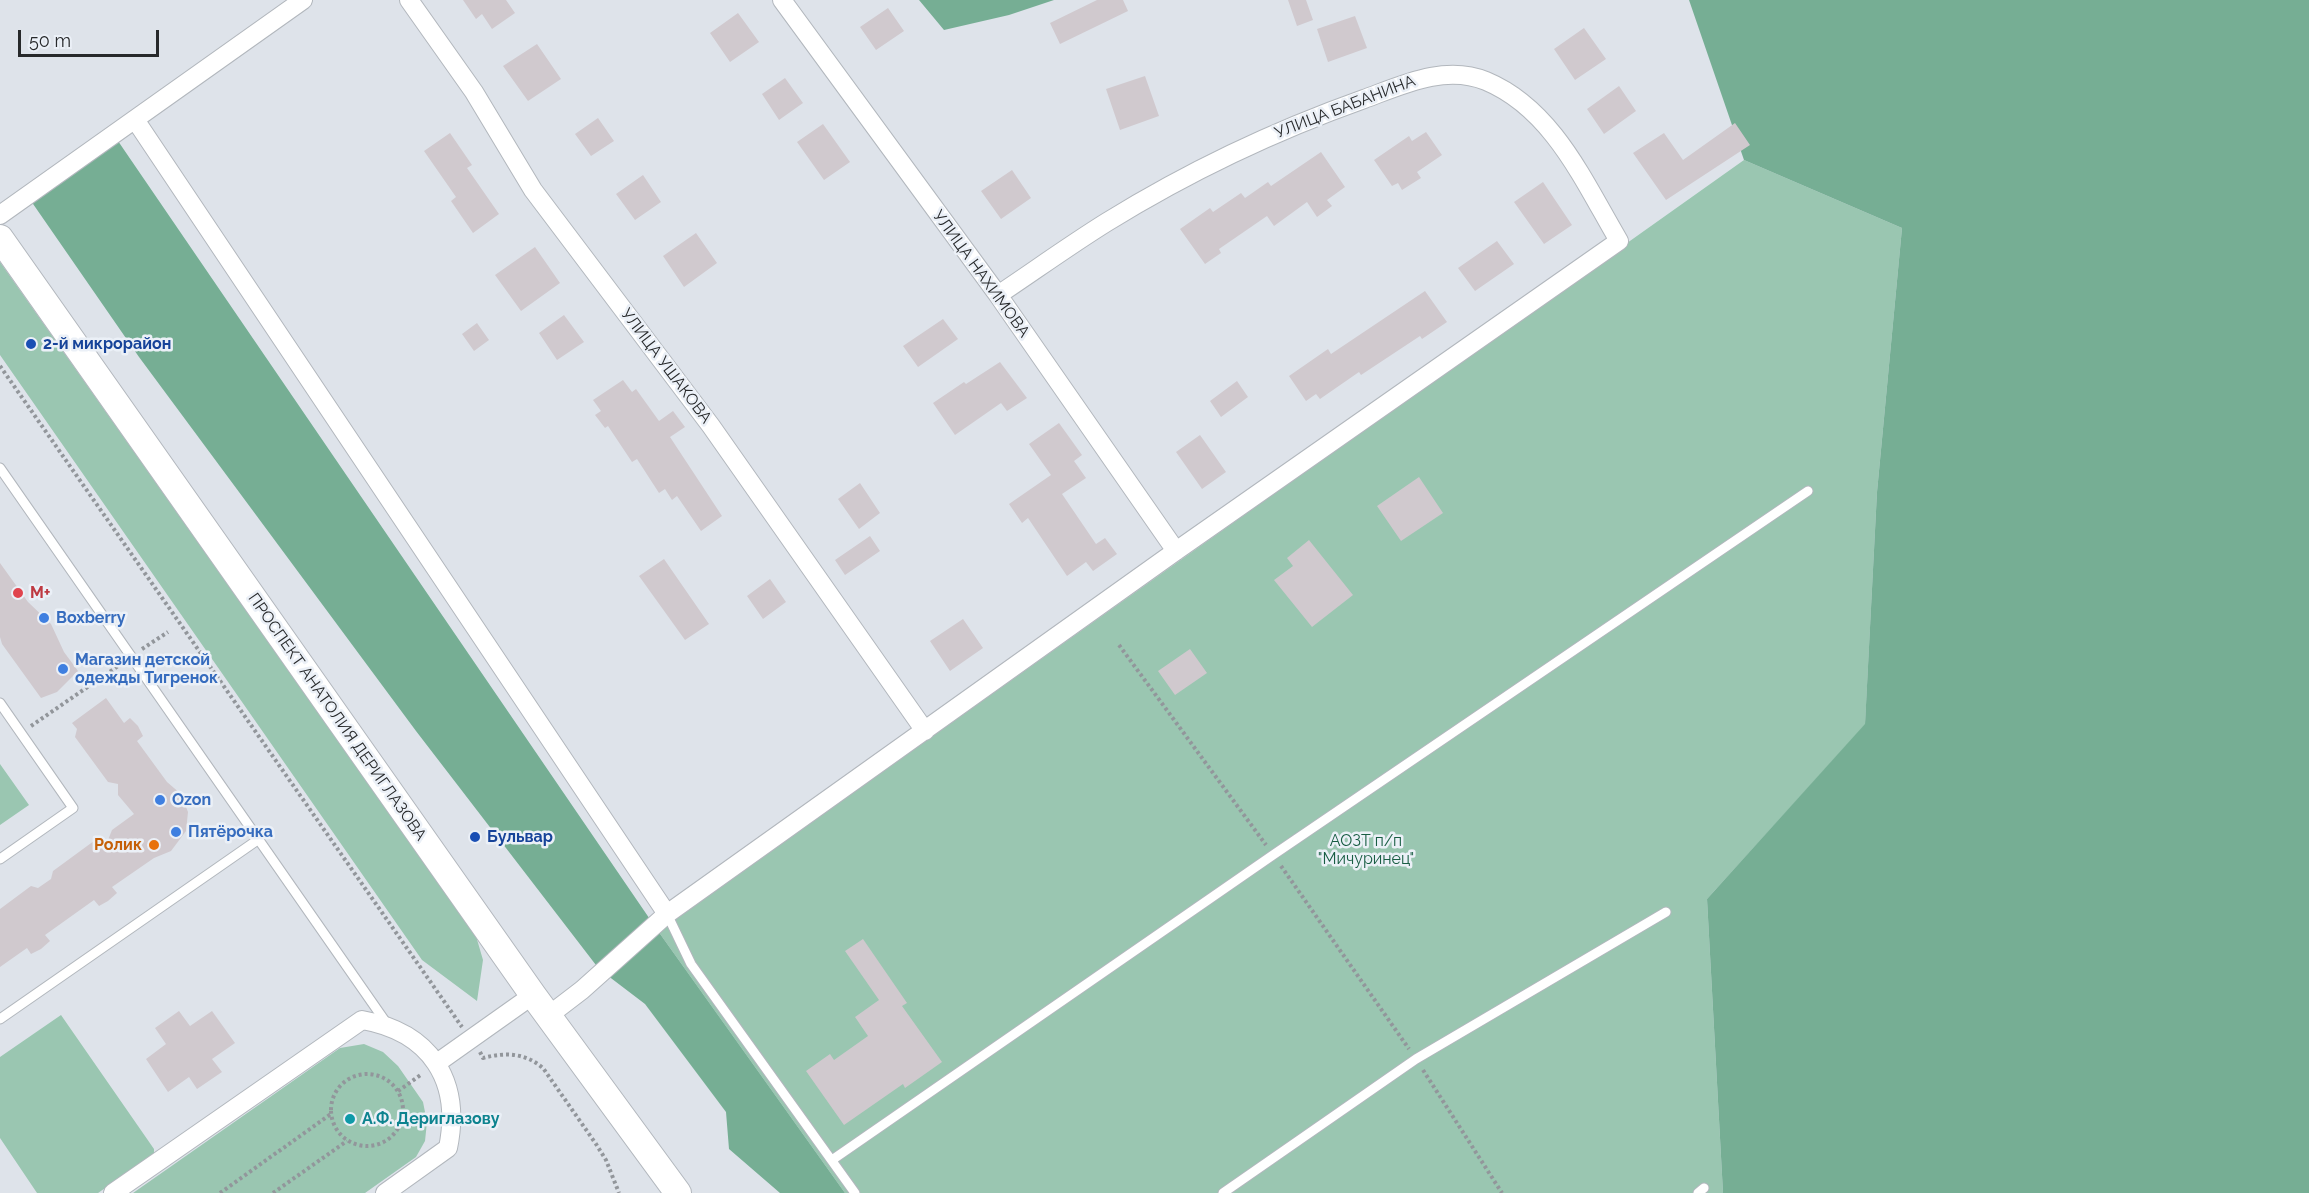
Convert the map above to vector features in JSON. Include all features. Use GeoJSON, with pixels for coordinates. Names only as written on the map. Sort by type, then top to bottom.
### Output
{"type":"FeatureCollection","features":[{"type":"Feature","properties":{"kind":"main road","name":"ПРОСПЕКТ АНАТОЛИЯ ДЕРИГЛАЗОВА"},"geometry":{"type":"LineString","coordinates":[[0,238],[541,1005],[678,1193]]}},
{"type":"Feature","properties":{"kind":"street"},"geometry":{"type":"LineString","coordinates":[[0,215],[136,121],[303,0]]}},
{"type":"Feature","properties":{"kind":"street","name":"УЛИЦА УШАКОВА"},"geometry":{"type":"LineString","coordinates":[[409,0],[474,92],[532,190],[711,426],[925,731]]}},
{"type":"Feature","properties":{"kind":"street","name":"УЛИЦА НАХИМОВА"},"geometry":{"type":"LineString","coordinates":[[782,0],[998,295],[1176,551]]}},
{"type":"Feature","properties":{"kind":"street","name":"УЛИЦА БАБАНИНА"},"geometry":{"type":"LineString","coordinates":[[998,295],[1107,222],[1197,171],[1304,120],[1423,77],[1458,75],[1485,80],[1525,103],[1561,143],[1619,241],[1176,551]]}},
{"type":"Feature","properties":{"kind":"street"},"geometry":{"type":"LineString","coordinates":[[136,121],[667,914]]}},
{"type":"Feature","properties":{"kind":"street"},"geometry":{"type":"LineString","coordinates":[[437,1063],[471,1040],[541,1005],[582,990],[667,914],[1176,551]]}},
{"type":"Feature","properties":{"kind":"street"},"geometry":{"type":"LineString","coordinates":[[113,1193],[362,1020],[387,1024],[412,1037],[437,1063],[451,1097],[453,1123],[448,1148],[385,1193]]}},
{"type":"Feature","properties":{"kind":"lane"},"geometry":{"type":"LineString","coordinates":[[0,468],[387,1024]]}},
{"type":"Feature","properties":{"kind":"lane"},"geometry":{"type":"LineString","coordinates":[[832,1160],[1273,855],[1808,490]]}},
{"type":"Feature","properties":{"kind":"lane"},"geometry":{"type":"LineString","coordinates":[[0,703],[73,808],[0,859]]}},
{"type":"Feature","properties":{"kind":"lane"},"geometry":{"type":"LineString","coordinates":[[0,1018],[259,839]]}},
{"type":"Feature","properties":{"kind":"lane"},"geometry":{"type":"LineString","coordinates":[[1223,1193],[1416,1059],[1666,912]]}},
{"type":"Feature","properties":{"kind":"lane"},"geometry":{"type":"LineString","coordinates":[[667,914],[691,964],[855,1193]]}},
{"type":"Feature","properties":{"kind":"path"},"geometry":{"type":"LineString","coordinates":[[0,366],[483,1058],[512,1054],[531,1058],[543,1068],[606,1160],[619,1193]]}},
{"type":"Feature","properties":{"kind":"path"},"geometry":{"type":"LineString","coordinates":[[21,733],[168,632]]}},
{"type":"Feature","properties":{"kind":"path"},"geometry":{"type":"LineString","coordinates":[[1119,645],[1273,855],[1416,1059],[1503,1193]]}},
{"type":"Feature","properties":{"kind":"path"},"geometry":{"type":"LineString","coordinates":[[398,1091],[437,1063]]}},
{"type":"Feature","properties":{"kind":"path"},"geometry":{"type":"LineString","coordinates":[[372,1074],[387,1080],[398,1091],[403,1107],[401,1123],[392,1136],[378,1144],[362,1146],[347,1141],[336,1129],[331,1114],[333,1098],[342,1084],[356,1076],[372,1074]]}},
{"type":"Feature","properties":{"kind":"path"},"geometry":{"type":"LineString","coordinates":[[219,1193],[331,1114]]}},
{"type":"Feature","properties":{"kind":"path"},"geometry":{"type":"LineString","coordinates":[[273,1193],[347,1141]]}},
{"type":"Feature","properties":{"kind":"green space"},"geometry":{"type":"Polygon","coordinates":[[[919,0],[1054,0],[1009,15],[944,30],[919,0]]]}},
{"type":"Feature","properties":{"kind":"green space"},"geometry":{"type":"Polygon","coordinates":[[[1689,0],[2309,0],[2309,1193],[1723,1193],[1707,899],[1865,724],[1877,492],[1902,228],[1744,160],[1689,0]]]}},
{"type":"Feature","properties":{"kind":"green space"},"geometry":{"type":"Polygon","coordinates":[[[118,141],[658,931],[845,1193],[780,1193],[729,1149],[726,1112],[645,1004],[599,969],[416,731],[139,357],[31,201],[118,141]]]}},
{"type":"Feature","properties":{"kind":"green space","name":"АОЗТ п/п \"Мичуринец\""},"geometry":{"type":"Polygon","coordinates":[[[1744,160],[1902,228],[1877,492],[1865,725],[1707,899],[1723,1193],[845,1193],[658,931],[1744,160]]]}},
{"type":"Feature","properties":{"kind":"green space"},"geometry":{"type":"Polygon","coordinates":[[[0,262],[476,936],[483,960],[477,1001],[422,960],[0,355],[0,262]]]}},
{"type":"Feature","properties":{"kind":"green space"},"geometry":{"type":"Polygon","coordinates":[[[0,764],[29,805],[0,825],[0,764]]]}},
{"type":"Feature","properties":{"kind":"green space"},"geometry":{"type":"Polygon","coordinates":[[[61,1015],[154,1149],[154,1153],[147,1159],[98,1193],[37,1193],[0,1138],[0,1057],[61,1015]]]}},
{"type":"Feature","properties":{"kind":"green space"},"geometry":{"type":"Polygon","coordinates":[[[364,1044],[383,1052],[398,1066],[423,1102],[427,1122],[425,1141],[416,1157],[365,1193],[133,1193],[340,1048],[364,1044]]]}},
{"type":"Feature","properties":{"kind":"building"},"geometry":{"type":"Polygon","coordinates":[[[463,0],[506,0],[515,13],[492,29],[482,14],[476,19],[463,0]]]}},
{"type":"Feature","properties":{"kind":"building"},"geometry":{"type":"Polygon","coordinates":[[[1097,0],[1123,0],[1128,11],[1060,44],[1050,23],[1097,0]]]}},
{"type":"Feature","properties":{"kind":"building"},"geometry":{"type":"Polygon","coordinates":[[[1288,0],[1306,0],[1313,20],[1297,26],[1288,0]]]}},
{"type":"Feature","properties":{"kind":"building"},"geometry":{"type":"Polygon","coordinates":[[[888,8],[904,31],[876,50],[860,27],[888,8]]]}},
{"type":"Feature","properties":{"kind":"building"},"geometry":{"type":"Polygon","coordinates":[[[738,13],[759,42],[730,62],[710,33],[738,13]]]}},
{"type":"Feature","properties":{"kind":"building"},"geometry":{"type":"Polygon","coordinates":[[[1355,16],[1367,48],[1328,62],[1317,29],[1355,16]]]}},
{"type":"Feature","properties":{"kind":"building"},"geometry":{"type":"Polygon","coordinates":[[[1584,28],[1606,59],[1575,80],[1554,49],[1584,28]]]}},
{"type":"Feature","properties":{"kind":"building"},"geometry":{"type":"Polygon","coordinates":[[[537,44],[561,79],[528,101],[503,66],[537,44]]]}},
{"type":"Feature","properties":{"kind":"building"},"geometry":{"type":"Polygon","coordinates":[[[1145,76],[1159,116],[1120,130],[1106,89],[1145,76]]]}},
{"type":"Feature","properties":{"kind":"building"},"geometry":{"type":"Polygon","coordinates":[[[785,78],[803,103],[779,120],[762,94],[785,78]]]}},
{"type":"Feature","properties":{"kind":"building"},"geometry":{"type":"Polygon","coordinates":[[[1619,86],[1636,111],[1604,134],[1587,109],[1619,86]]]}},
{"type":"Feature","properties":{"kind":"building"},"geometry":{"type":"Polygon","coordinates":[[[598,118],[614,141],[591,156],[575,134],[598,118]]]}},
{"type":"Feature","properties":{"kind":"building"},"geometry":{"type":"Polygon","coordinates":[[[1735,123],[1750,145],[1666,200],[1633,153],[1664,133],[1683,160],[1735,123]]]}},
{"type":"Feature","properties":{"kind":"building"},"geometry":{"type":"Polygon","coordinates":[[[823,124],[850,162],[824,180],[797,142],[823,124]]]}},
{"type":"Feature","properties":{"kind":"building"},"geometry":{"type":"Polygon","coordinates":[[[1426,132],[1442,155],[1417,172],[1421,178],[1402,190],[1398,183],[1392,186],[1374,160],[1409,136],[1412,141],[1426,132]]]}},
{"type":"Feature","properties":{"kind":"building"},"geometry":{"type":"Polygon","coordinates":[[[450,133],[472,165],[467,168],[499,214],[473,233],[451,201],[456,197],[424,151],[450,133]]]}},
{"type":"Feature","properties":{"kind":"building"},"geometry":{"type":"Polygon","coordinates":[[[1321,152],[1345,187],[1327,200],[1332,206],[1317,217],[1307,202],[1274,226],[1267,216],[1219,249],[1221,253],[1205,264],[1180,229],[1210,208],[1213,212],[1241,193],[1245,198],[1268,182],[1271,186],[1321,152]]]}},
{"type":"Feature","properties":{"kind":"building"},"geometry":{"type":"Polygon","coordinates":[[[1012,170],[1031,198],[1001,219],[981,191],[1012,170]]]}},
{"type":"Feature","properties":{"kind":"building"},"geometry":{"type":"Polygon","coordinates":[[[643,175],[661,202],[635,220],[616,194],[643,175]]]}},
{"type":"Feature","properties":{"kind":"building"},"geometry":{"type":"Polygon","coordinates":[[[1543,182],[1572,225],[1544,244],[1514,202],[1543,182]]]}},
{"type":"Feature","properties":{"kind":"building"},"geometry":{"type":"Polygon","coordinates":[[[696,233],[717,263],[684,287],[663,256],[696,233]]]}},
{"type":"Feature","properties":{"kind":"building"},"geometry":{"type":"Polygon","coordinates":[[[1497,241],[1514,264],[1475,291],[1458,268],[1497,241]]]}},
{"type":"Feature","properties":{"kind":"building"},"geometry":{"type":"Polygon","coordinates":[[[535,247],[560,283],[521,311],[495,275],[535,247]]]}},
{"type":"Feature","properties":{"kind":"building"},"geometry":{"type":"Polygon","coordinates":[[[1425,291],[1447,322],[1422,339],[1420,336],[1361,375],[1359,372],[1320,399],[1316,394],[1306,401],[1289,376],[1328,349],[1331,354],[1425,291]]]}},
{"type":"Feature","properties":{"kind":"building"},"geometry":{"type":"Polygon","coordinates":[[[564,315],[584,342],[557,360],[539,333],[564,315]]]}},
{"type":"Feature","properties":{"kind":"building"},"geometry":{"type":"Polygon","coordinates":[[[943,319],[958,339],[918,367],[903,346],[943,319]]]}},
{"type":"Feature","properties":{"kind":"building"},"geometry":{"type":"Polygon","coordinates":[[[477,323],[489,340],[474,351],[462,334],[477,323]]]}},
{"type":"Feature","properties":{"kind":"building"},"geometry":{"type":"Polygon","coordinates":[[[1000,362],[1027,398],[1007,411],[1001,403],[955,435],[933,403],[1000,362]]]}},
{"type":"Feature","properties":{"kind":"building"},"geometry":{"type":"Polygon","coordinates":[[[623,380],[632,392],[636,389],[659,421],[673,411],[685,427],[670,437],[722,516],[701,531],[677,496],[672,500],[665,489],[659,493],[637,459],[632,462],[608,426],[605,428],[595,415],[601,411],[593,400],[623,380]]]}},
{"type":"Feature","properties":{"kind":"building"},"geometry":{"type":"Polygon","coordinates":[[[1237,381],[1248,397],[1221,417],[1210,401],[1237,381]]]}},
{"type":"Feature","properties":{"kind":"building"},"geometry":{"type":"Polygon","coordinates":[[[1059,423],[1082,455],[1074,461],[1086,478],[1062,494],[1096,544],[1105,538],[1117,554],[1093,571],[1086,562],[1067,576],[1028,518],[1022,523],[1009,504],[1051,475],[1029,444],[1059,423]]]}},
{"type":"Feature","properties":{"kind":"building"},"geometry":{"type":"Polygon","coordinates":[[[1200,435],[1226,472],[1202,489],[1176,452],[1200,435]]]}},
{"type":"Feature","properties":{"kind":"building"},"geometry":{"type":"Polygon","coordinates":[[[1419,477],[1443,513],[1401,541],[1377,506],[1419,477]]]}},
{"type":"Feature","properties":{"kind":"building"},"geometry":{"type":"Polygon","coordinates":[[[860,483],[880,513],[859,529],[838,499],[860,483]]]}},
{"type":"Feature","properties":{"kind":"building"},"geometry":{"type":"Polygon","coordinates":[[[870,536],[880,551],[845,575],[835,560],[870,536]]]}},
{"type":"Feature","properties":{"kind":"building"},"geometry":{"type":"Polygon","coordinates":[[[1309,540],[1353,595],[1312,627],[1274,580],[1293,566],[1287,558],[1309,540]]]}},
{"type":"Feature","properties":{"kind":"building"},"geometry":{"type":"Polygon","coordinates":[[[664,559],[709,624],[685,640],[639,576],[664,559]]]}},
{"type":"Feature","properties":{"kind":"building"},"geometry":{"type":"Polygon","coordinates":[[[0,563],[28,602],[51,624],[64,652],[78,671],[57,692],[41,698],[2,644],[0,637],[0,563]]]}},
{"type":"Feature","properties":{"kind":"building"},"geometry":{"type":"Polygon","coordinates":[[[770,579],[786,602],[763,619],[747,596],[770,579]]]}},
{"type":"Feature","properties":{"kind":"building"},"geometry":{"type":"Polygon","coordinates":[[[963,619],[983,648],[950,671],[930,641],[963,619]]]}},
{"type":"Feature","properties":{"kind":"building"},"geometry":{"type":"Polygon","coordinates":[[[1190,649],[1207,673],[1175,695],[1158,671],[1190,649]]]}},
{"type":"Feature","properties":{"kind":"building"},"geometry":{"type":"Polygon","coordinates":[[[106,698],[124,723],[130,718],[138,726],[143,736],[137,741],[167,782],[181,794],[188,812],[186,831],[171,851],[154,858],[112,887],[117,893],[108,901],[99,906],[94,900],[45,935],[50,941],[41,949],[31,954],[27,948],[0,967],[0,909],[31,886],[38,888],[51,879],[53,871],[98,838],[108,840],[112,830],[134,814],[118,795],[118,784],[108,782],[75,737],[77,729],[72,723],[106,698]]]}},
{"type":"Feature","properties":{"kind":"building"},"geometry":{"type":"Polygon","coordinates":[[[863,939],[907,1003],[902,1006],[942,1062],[905,1088],[903,1084],[844,1125],[806,1071],[830,1054],[834,1060],[868,1036],[855,1017],[879,1000],[845,951],[863,939]]]}},
{"type":"Feature","properties":{"kind":"building"},"geometry":{"type":"Polygon","coordinates":[[[179,1011],[190,1026],[212,1011],[235,1043],[212,1059],[222,1072],[197,1089],[189,1077],[168,1092],[146,1059],[166,1044],[155,1028],[179,1011]]]}},
{"type":"Feature","properties":{"kind":"place","name":"2-й микрорайон"},"geometry":{"type":"Point","coordinates":[31,344]}},
{"type":"Feature","properties":{"kind":"place","name":"М+"},"geometry":{"type":"Point","coordinates":[18,593]}},
{"type":"Feature","properties":{"kind":"place","name":"Boxberry"},"geometry":{"type":"Point","coordinates":[44,618]}},
{"type":"Feature","properties":{"kind":"place","name":"Магазин детской одежды Тигренок"},"geometry":{"type":"Point","coordinates":[63,669]}},
{"type":"Feature","properties":{"kind":"place","name":"Ozon"},"geometry":{"type":"Point","coordinates":[160,800]}},
{"type":"Feature","properties":{"kind":"place","name":"Пятёрочка"},"geometry":{"type":"Point","coordinates":[176,832]}},
{"type":"Feature","properties":{"kind":"place","name":"Бульвар"},"geometry":{"type":"Point","coordinates":[475,837]}},
{"type":"Feature","properties":{"kind":"place","name":"Ролик"},"geometry":{"type":"Point","coordinates":[154,845]}},
{"type":"Feature","properties":{"kind":"place","name":"А.Ф. Дериглазову"},"geometry":{"type":"Point","coordinates":[350,1119]}}]}
